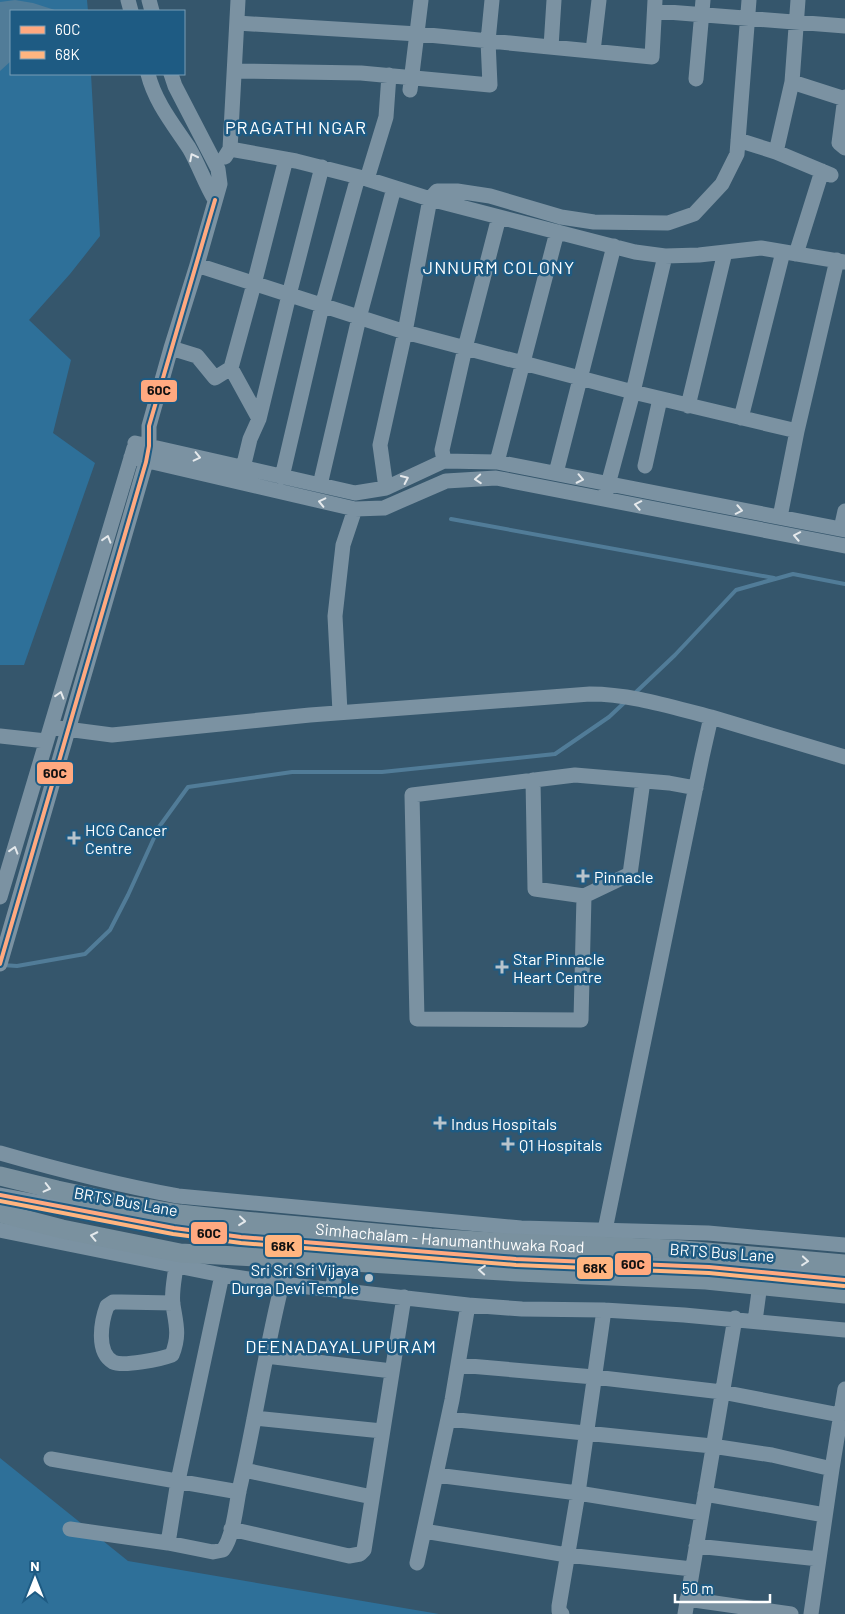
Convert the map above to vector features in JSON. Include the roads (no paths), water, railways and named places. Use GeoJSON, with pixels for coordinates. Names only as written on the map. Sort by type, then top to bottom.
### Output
{"type":"FeatureCollection","features":[{"type":"Feature","properties":{"kind":"main road","name":"Simhachalam - Hanumanthuwaka Road"},"geometry":{"type":"LineString","coordinates":[[0,1176],[127,1205],[180,1214],[244,1221],[431,1238],[672,1249],[845,1264]]}},
{"type":"Feature","properties":{"kind":"main road","name":"Simhachalam - Hanumanthuwaka Road"},"geometry":{"type":"LineString","coordinates":[[0,1213],[62,1229],[180,1253],[518,1272],[706,1280],[845,1294]]}},
{"type":"Feature","properties":{"kind":"street"},"geometry":{"type":"LineString","coordinates":[[218,169],[230,149],[238,0]]}},
{"type":"Feature","properties":{"kind":"street"},"geometry":{"type":"LineString","coordinates":[[411,84],[421,0]]}},
{"type":"Feature","properties":{"kind":"street"},"geometry":{"type":"LineString","coordinates":[[234,71],[361,73],[388,75],[411,84],[490,85],[488,41],[492,0]]}},
{"type":"Feature","properties":{"kind":"street"},"geometry":{"type":"LineString","coordinates":[[551,47],[554,0]]}},
{"type":"Feature","properties":{"kind":"street"},"geometry":{"type":"LineString","coordinates":[[593,51],[599,0]]}},
{"type":"Feature","properties":{"kind":"street"},"geometry":{"type":"LineString","coordinates":[[386,488],[380,445],[405,332],[430,199],[437,191],[457,191],[490,196],[561,216],[594,222],[668,223],[694,214],[722,184],[737,154],[749,0]]}},
{"type":"Feature","properties":{"kind":"street"},"geometry":{"type":"LineString","coordinates":[[776,152],[792,82],[798,0]]}},
{"type":"Feature","properties":{"kind":"street"},"geometry":{"type":"LineString","coordinates":[[237,23],[418,34],[652,57],[655,5],[702,7],[748,18],[845,26]]}},
{"type":"Feature","properties":{"kind":"street"},"geometry":{"type":"LineString","coordinates":[[696,79],[702,7]]}},
{"type":"Feature","properties":{"kind":"street"},"geometry":{"type":"LineString","coordinates":[[148,75],[150,84],[162,107],[189,149],[215,200]]}},
{"type":"Feature","properties":{"kind":"street"},"geometry":{"type":"LineString","coordinates":[[0,897],[48,734],[149,426],[220,184],[218,169],[175,86],[171,75]]}},
{"type":"Feature","properties":{"kind":"street"},"geometry":{"type":"LineString","coordinates":[[282,477],[322,306],[362,178],[386,116],[388,75]]}},
{"type":"Feature","properties":{"kind":"street"},"geometry":{"type":"LineString","coordinates":[[792,82],[845,98],[839,143],[845,148]]}},
{"type":"Feature","properties":{"kind":"street"},"geometry":{"type":"LineString","coordinates":[[738,140],[776,152],[827,173],[789,253],[741,418]]}},
{"type":"Feature","properties":{"kind":"street"},"geometry":{"type":"LineString","coordinates":[[230,149],[322,167],[430,199],[634,252],[665,256],[699,255],[761,248],[841,261],[797,431],[780,517]]}},
{"type":"Feature","properties":{"kind":"street"},"geometry":{"type":"LineString","coordinates":[[171,348],[197,356],[215,378],[231,368],[286,159]]}},
{"type":"Feature","properties":{"kind":"street"},"geometry":{"type":"LineString","coordinates":[[243,468],[250,439],[259,420],[322,167]]}},
{"type":"Feature","properties":{"kind":"street"},"geometry":{"type":"LineString","coordinates":[[320,485],[360,318],[394,188]]}},
{"type":"Feature","properties":{"kind":"street"},"geometry":{"type":"LineString","coordinates":[[444,462],[442,450],[465,348],[499,217]]}},
{"type":"Feature","properties":{"kind":"street"},"geometry":{"type":"LineString","coordinates":[[497,462],[557,232]]}},
{"type":"Feature","properties":{"kind":"street"},"geometry":{"type":"LineString","coordinates":[[556,474],[614,246]]}},
{"type":"Feature","properties":{"kind":"street"},"geometry":{"type":"LineString","coordinates":[[688,406],[725,252]]}},
{"type":"Feature","properties":{"kind":"street"},"geometry":{"type":"LineString","coordinates":[[606,491],[665,256]]}},
{"type":"Feature","properties":{"kind":"street"},"geometry":{"type":"LineString","coordinates":[[197,265],[405,332],[632,392],[797,431]]}},
{"type":"Feature","properties":{"kind":"street"},"geometry":{"type":"LineString","coordinates":[[231,368],[259,420]]}},
{"type":"Feature","properties":{"kind":"street"},"geometry":{"type":"LineString","coordinates":[[646,466],[660,399]]}},
{"type":"Feature","properties":{"kind":"street"},"geometry":{"type":"LineString","coordinates":[[140,452],[243,468],[355,493],[386,488],[444,462],[497,462],[556,474],[606,491],[845,546]]}},
{"type":"Feature","properties":{"kind":"street"},"geometry":{"type":"LineString","coordinates":[[140,452],[355,509],[384,508],[446,481],[496,478],[606,491],[780,517],[843,530],[845,511]]}},
{"type":"Feature","properties":{"kind":"street"},"geometry":{"type":"LineString","coordinates":[[1,962],[68,730],[140,452]]}},
{"type":"Feature","properties":{"kind":"street"},"geometry":{"type":"LineString","coordinates":[[340,712],[335,616],[343,545],[355,509]]}},
{"type":"Feature","properties":{"kind":"street"},"geometry":{"type":"LineString","coordinates":[[0,736],[48,734],[68,730],[112,735],[340,712],[609,694],[711,717],[845,757]]}},
{"type":"Feature","properties":{"kind":"street"},"geometry":{"type":"LineString","coordinates":[[605,1230],[711,717]]}},
{"type":"Feature","properties":{"kind":"street"},"geometry":{"type":"LineString","coordinates":[[584,896],[581,1020],[418,1019],[412,795],[574,775],[669,783],[696,788]]}},
{"type":"Feature","properties":{"kind":"street"},"geometry":{"type":"LineString","coordinates":[[533,780],[535,889],[584,896],[630,874],[643,781]]}},
{"type":"Feature","properties":{"kind":"street"},"geometry":{"type":"LineString","coordinates":[[0,1153],[116,1184],[178,1196],[521,1228],[708,1233],[845,1245]]}},
{"type":"Feature","properties":{"kind":"street","name":"BRTS Bus Lane"},"geometry":{"type":"LineString","coordinates":[[0,1195],[174,1228],[241,1237],[516,1260],[709,1267],[845,1280]]}},
{"type":"Feature","properties":{"kind":"street"},"geometry":{"type":"LineString","coordinates":[[0,1230],[222,1275],[282,1284],[468,1305],[522,1309],[604,1310],[735,1318],[845,1330]]}},
{"type":"Feature","properties":{"kind":"street"},"geometry":{"type":"LineString","coordinates":[[333,1290],[336,1261]]}},
{"type":"Feature","properties":{"kind":"street"},"geometry":{"type":"LineString","coordinates":[[173,1303],[113,1302],[107,1306],[104,1314],[102,1344],[106,1354],[112,1361],[119,1364],[172,1355],[176,1345],[178,1330],[173,1303],[176,1265]]}},
{"type":"Feature","properties":{"kind":"street"},"geometry":{"type":"LineString","coordinates":[[168,1543],[178,1481],[222,1275]]}},
{"type":"Feature","properties":{"kind":"street"},"geometry":{"type":"LineString","coordinates":[[70,1529],[218,1552],[223,1550],[231,1530],[282,1284]]}},
{"type":"Feature","properties":{"kind":"street"},"geometry":{"type":"LineString","coordinates":[[755,1321],[760,1284]]}},
{"type":"Feature","properties":{"kind":"street"},"geometry":{"type":"LineString","coordinates":[[231,1530],[348,1556],[360,1554],[364,1550],[404,1297]]}},
{"type":"Feature","properties":{"kind":"street"},"geometry":{"type":"LineString","coordinates":[[417,1563],[448,1418],[468,1305]]}},
{"type":"Feature","properties":{"kind":"street"},"geometry":{"type":"LineString","coordinates":[[562,1614],[559,1611],[559,1606],[578,1493],[604,1310]]}},
{"type":"Feature","properties":{"kind":"street"},"geometry":{"type":"LineString","coordinates":[[735,1318],[686,1607],[791,1614]]}},
{"type":"Feature","properties":{"kind":"street"},"geometry":{"type":"LineString","coordinates":[[266,1356],[392,1371]]}},
{"type":"Feature","properties":{"kind":"street"},"geometry":{"type":"LineString","coordinates":[[458,1365],[594,1377],[722,1392],[840,1415]]}},
{"type":"Feature","properties":{"kind":"street"},"geometry":{"type":"LineString","coordinates":[[811,1614],[832,1468],[840,1445],[840,1415],[845,1393]]}},
{"type":"Feature","properties":{"kind":"street"},"geometry":{"type":"LineString","coordinates":[[254,1418],[382,1431]]}},
{"type":"Feature","properties":{"kind":"street"},"geometry":{"type":"LineString","coordinates":[[448,1418],[712,1446],[772,1455],[832,1468]]}},
{"type":"Feature","properties":{"kind":"street"},"geometry":{"type":"LineString","coordinates":[[51,1459],[239,1492]]}},
{"type":"Feature","properties":{"kind":"street"},"geometry":{"type":"LineString","coordinates":[[244,1470],[372,1497]]}},
{"type":"Feature","properties":{"kind":"street"},"geometry":{"type":"LineString","coordinates":[[436,1476],[578,1493],[701,1513]]}},
{"type":"Feature","properties":{"kind":"street"},"geometry":{"type":"LineString","coordinates":[[705,1494],[825,1515]]}},
{"type":"Feature","properties":{"kind":"street"},"geometry":{"type":"LineString","coordinates":[[424,1531],[567,1555],[692,1569]]}},
{"type":"Feature","properties":{"kind":"street"},"geometry":{"type":"LineString","coordinates":[[696,1546],[819,1559]]}},
{"type":"Feature","properties":{"kind":"waterway"},"geometry":{"type":"LineString","coordinates":[[451,519],[774,578]]}},
{"type":"Feature","properties":{"kind":"waterway"},"geometry":{"type":"LineString","coordinates":[[634,694],[675,655],[736,590],[793,574],[845,584]]}},
{"type":"Feature","properties":{"kind":"waterway"},"geometry":{"type":"LineString","coordinates":[[2,965],[17,966],[85,954],[110,930],[159,827],[188,787],[292,772],[382,772],[555,754],[609,717],[625,702]]}},
{"type":"Feature","properties":{"kind":"place","name":"HCG Cancer Centre"},"geometry":{"type":"Point","coordinates":[74,838]}},
{"type":"Feature","properties":{"kind":"place","name":"Pinnacle"},"geometry":{"type":"Point","coordinates":[583,876]}},
{"type":"Feature","properties":{"kind":"place","name":"Star Pinnacle Heart Centre"},"geometry":{"type":"Point","coordinates":[502,967]}},
{"type":"Feature","properties":{"kind":"place","name":"Indus Hospitals"},"geometry":{"type":"Point","coordinates":[440,1123]}},
{"type":"Feature","properties":{"kind":"place","name":"Q1 Hospitals"},"geometry":{"type":"Point","coordinates":[508,1144]}},
{"type":"Feature","properties":{"kind":"place","name":"Sri Sri Sri Vijaya Durga Devi Temple"},"geometry":{"type":"Point","coordinates":[369,1278]}},
{"type":"Feature","properties":{"kind":"district","name":"PRAGATHI NGAR"},"geometry":{"type":"Point","coordinates":[296,127]}},
{"type":"Feature","properties":{"kind":"district","name":"JNNURM COLONY"},"geometry":{"type":"Point","coordinates":[499,267]}},
{"type":"Feature","properties":{"kind":"district","name":"DEENADAYALUPURAM"},"geometry":{"type":"Point","coordinates":[341,1346]}}]}
